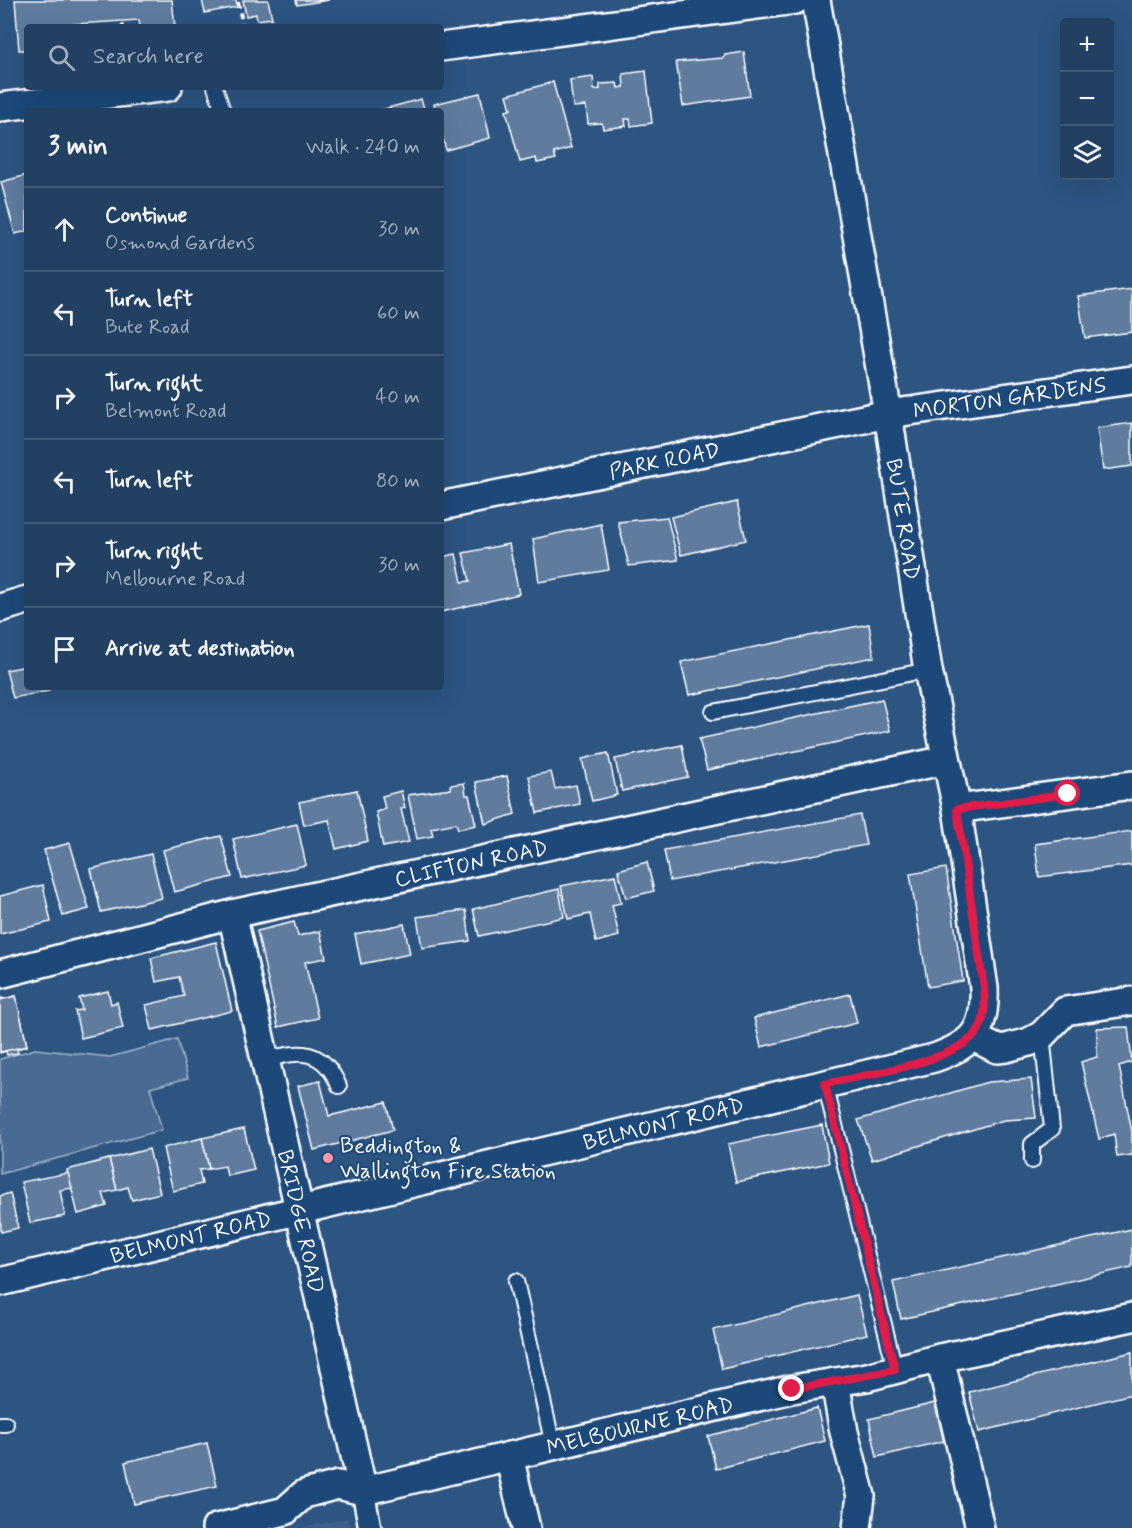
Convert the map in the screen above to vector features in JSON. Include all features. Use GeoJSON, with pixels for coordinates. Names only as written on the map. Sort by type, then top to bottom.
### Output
{"type":"FeatureCollection","features":[{"type":"Feature","properties":{"kind":"street"},"geometry":{"type":"LineString","coordinates":[[444,47],[795,0]]}},
{"type":"Feature","properties":{"kind":"street"},"geometry":{"type":"LineString","coordinates":[[810,0],[816,0]]}},
{"type":"Feature","properties":{"kind":"street","name":"BUTE ROAD"},"geometry":{"type":"LineString","coordinates":[[816,0],[888,414],[928,670],[957,809],[984,988],[983,1017],[974,1036]]}},
{"type":"Feature","properties":{"kind":"street"},"geometry":{"type":"LineString","coordinates":[[0,107],[143,90]]}},
{"type":"Feature","properties":{"kind":"street","name":"MORTON GARDENS"},"geometry":{"type":"LineString","coordinates":[[888,414],[1132,380]]}},
{"type":"Feature","properties":{"kind":"street","name":"PARK ROAD"},"geometry":{"type":"LineString","coordinates":[[444,505],[888,414]]}},
{"type":"Feature","properties":{"kind":"street"},"geometry":{"type":"LineString","coordinates":[[0,608],[24,601]]}},
{"type":"Feature","properties":{"kind":"street","name":"CLIFTON ROAD"},"geometry":{"type":"LineString","coordinates":[[0,974],[232,914],[946,760]]}},
{"type":"Feature","properties":{"kind":"street"},"geometry":{"type":"LineString","coordinates":[[957,809],[1132,785]]}},
{"type":"Feature","properties":{"kind":"street","name":"BRIDGE ROAD"},"geometry":{"type":"LineString","coordinates":[[232,914],[370,1528]]}},
{"type":"Feature","properties":{"kind":"street"},"geometry":{"type":"LineString","coordinates":[[974,1036],[997,1049],[1029,1042],[1042,1035],[1065,1011],[1132,1001]]}},
{"type":"Feature","properties":{"kind":"street","name":"BELMONT ROAD"},"geometry":{"type":"LineString","coordinates":[[0,1282],[934,1058],[955,1051],[974,1036]]}},
{"type":"Feature","properties":{"kind":"street","name":"MELBOURNE ROAD"},"geometry":{"type":"LineString","coordinates":[[216,1528],[284,1517],[304,1494],[338,1485],[363,1491],[792,1389],[895,1370],[940,1358],[1132,1317]]}},
{"type":"Feature","properties":{"kind":"street"},"geometry":{"type":"LineString","coordinates":[[940,1358],[980,1528]]}},
{"type":"Feature","properties":{"kind":"street"},"geometry":{"type":"LineString","coordinates":[[835,1382],[844,1432],[861,1496],[857,1528]]}},
{"type":"Feature","properties":{"kind":"street"},"geometry":{"type":"LineString","coordinates":[[509,1456],[526,1528]]}},
{"type":"Feature","properties":{"kind":"lane"},"geometry":{"type":"LineString","coordinates":[[216,90],[222,108]]}},
{"type":"Feature","properties":{"kind":"lane"},"geometry":{"type":"LineString","coordinates":[[713,712],[928,670]]}},
{"type":"Feature","properties":{"kind":"lane"},"geometry":{"type":"LineString","coordinates":[[1032,1161],[1032,1144],[1052,1129],[1042,1035]]}},
{"type":"Feature","properties":{"kind":"lane"},"geometry":{"type":"LineString","coordinates":[[264,1061],[283,1054],[314,1056],[327,1065],[339,1086]]}},
{"type":"Feature","properties":{"kind":"lane"},"geometry":{"type":"LineString","coordinates":[[825,1084],[895,1370]]}},
{"type":"Feature","properties":{"kind":"lane"},"geometry":{"type":"LineString","coordinates":[[516,1281],[553,1445]]}},
{"type":"Feature","properties":{"kind":"path"},"geometry":{"type":"LineString","coordinates":[[238,2],[242,24]]}},
{"type":"Feature","properties":{"kind":"shaded area"},"geometry":{"type":"Polygon","coordinates":[[[177,1039],[188,1078],[150,1088],[162,1130],[0,1174],[0,1059],[35,1049],[110,1057],[177,1039]]]}},
{"type":"Feature","properties":{"kind":"shaded area"},"geometry":{"type":"Polygon","coordinates":[[[347,1518],[350,1528],[301,1528],[347,1518]]]}},
{"type":"Feature","properties":{"kind":"building"},"geometry":{"type":"Polygon","coordinates":[[[15,0],[172,0],[175,24],[140,24],[139,20],[24,24],[24,50],[19,50],[15,0]]]}},
{"type":"Feature","properties":{"kind":"building"},"geometry":{"type":"Polygon","coordinates":[[[202,0],[236,0],[237,7],[205,13],[202,0]]]}},
{"type":"Feature","properties":{"kind":"building"},"geometry":{"type":"Polygon","coordinates":[[[243,0],[268,0],[272,18],[257,20],[256,14],[246,16],[243,0]]]}},
{"type":"Feature","properties":{"kind":"building"},"geometry":{"type":"Polygon","coordinates":[[[296,0],[329,0],[297,5],[296,0]]]}},
{"type":"Feature","properties":{"kind":"building"},"geometry":{"type":"Polygon","coordinates":[[[744,52],[750,96],[683,106],[676,62],[723,58],[725,55],[744,52]]]}},
{"type":"Feature","properties":{"kind":"building"},"geometry":{"type":"Polygon","coordinates":[[[646,71],[652,123],[631,126],[630,119],[625,119],[626,126],[603,129],[602,123],[588,124],[586,106],[573,107],[570,80],[593,77],[594,90],[600,89],[600,84],[617,83],[618,88],[624,87],[623,74],[646,71]]]}},
{"type":"Feature","properties":{"kind":"building"},"geometry":{"type":"Polygon","coordinates":[[[553,82],[571,148],[554,153],[556,159],[537,163],[536,158],[520,162],[506,111],[511,109],[507,95],[553,82]]]}},
{"type":"Feature","properties":{"kind":"building"},"geometry":{"type":"Polygon","coordinates":[[[480,93],[490,138],[446,150],[444,108],[435,108],[434,104],[480,93]]]}},
{"type":"Feature","properties":{"kind":"building"},"geometry":{"type":"Polygon","coordinates":[[[421,99],[424,108],[388,108],[421,99]]]}},
{"type":"Feature","properties":{"kind":"building"},"geometry":{"type":"Polygon","coordinates":[[[24,176],[24,232],[15,234],[1,182],[24,176]]]}},
{"type":"Feature","properties":{"kind":"building"},"geometry":{"type":"Polygon","coordinates":[[[1132,289],[1132,332],[1085,338],[1078,296],[1132,289]]]}},
{"type":"Feature","properties":{"kind":"building"},"geometry":{"type":"Polygon","coordinates":[[[1132,423],[1132,466],[1103,470],[1097,428],[1132,423]]]}},
{"type":"Feature","properties":{"kind":"building"},"geometry":{"type":"Polygon","coordinates":[[[737,502],[746,540],[681,555],[671,517],[737,502]]]}},
{"type":"Feature","properties":{"kind":"building"},"geometry":{"type":"Polygon","coordinates":[[[667,517],[678,560],[629,566],[618,522],[667,517]]]}},
{"type":"Feature","properties":{"kind":"building"},"geometry":{"type":"Polygon","coordinates":[[[601,524],[609,570],[539,582],[533,539],[601,524]]]}},
{"type":"Feature","properties":{"kind":"building"},"geometry":{"type":"Polygon","coordinates":[[[509,544],[519,594],[444,611],[444,556],[456,554],[462,582],[470,581],[463,553],[509,544]]]}},
{"type":"Feature","properties":{"kind":"building"},"geometry":{"type":"Polygon","coordinates":[[[869,624],[874,657],[689,695],[681,662],[869,624]]]}},
{"type":"Feature","properties":{"kind":"building"},"geometry":{"type":"Polygon","coordinates":[[[24,667],[24,690],[49,691],[13,698],[6,670],[24,667]]]}},
{"type":"Feature","properties":{"kind":"building"},"geometry":{"type":"Polygon","coordinates":[[[882,699],[890,731],[707,770],[699,739],[882,699]]]}},
{"type":"Feature","properties":{"kind":"building"},"geometry":{"type":"Polygon","coordinates":[[[682,745],[688,777],[622,791],[615,759],[682,745]]]}},
{"type":"Feature","properties":{"kind":"building"},"geometry":{"type":"Polygon","coordinates":[[[608,753],[617,795],[592,801],[582,759],[608,753]]]}},
{"type":"Feature","properties":{"kind":"building"},"geometry":{"type":"Polygon","coordinates":[[[551,772],[555,789],[576,785],[580,804],[537,813],[529,776],[551,772]]]}},
{"type":"Feature","properties":{"kind":"building"},"geometry":{"type":"Polygon","coordinates":[[[507,776],[515,814],[485,824],[476,782],[507,776]]]}},
{"type":"Feature","properties":{"kind":"building"},"geometry":{"type":"Polygon","coordinates":[[[464,783],[476,825],[458,829],[456,823],[431,828],[433,836],[417,839],[408,795],[451,789],[450,785],[464,783]]]}},
{"type":"Feature","properties":{"kind":"building"},"geometry":{"type":"Polygon","coordinates":[[[357,790],[368,841],[336,849],[329,820],[304,825],[299,802],[357,790]]]}},
{"type":"Feature","properties":{"kind":"building"},"geometry":{"type":"Polygon","coordinates":[[[401,791],[405,808],[401,809],[409,842],[383,847],[376,812],[385,809],[382,796],[401,791]]]}},
{"type":"Feature","properties":{"kind":"building"},"geometry":{"type":"Polygon","coordinates":[[[860,815],[866,845],[670,881],[664,850],[860,815]]]}},
{"type":"Feature","properties":{"kind":"building"},"geometry":{"type":"Polygon","coordinates":[[[297,824],[306,865],[242,879],[233,839],[297,824]]]}},
{"type":"Feature","properties":{"kind":"building"},"geometry":{"type":"Polygon","coordinates":[[[1132,831],[1132,865],[1039,877],[1035,844],[1132,831]]]}},
{"type":"Feature","properties":{"kind":"building"},"geometry":{"type":"Polygon","coordinates":[[[221,836],[232,877],[174,892],[163,850],[221,836]]]}},
{"type":"Feature","properties":{"kind":"building"},"geometry":{"type":"Polygon","coordinates":[[[70,843],[89,909],[63,916],[44,850],[70,843]]]}},
{"type":"Feature","properties":{"kind":"building"},"geometry":{"type":"Polygon","coordinates":[[[151,854],[162,898],[101,912],[91,869],[151,854]]]}},
{"type":"Feature","properties":{"kind":"building"},"geometry":{"type":"Polygon","coordinates":[[[647,862],[654,891],[626,898],[618,870],[647,862]]]}},
{"type":"Feature","properties":{"kind":"building"},"geometry":{"type":"Polygon","coordinates":[[[946,868],[963,981],[928,987],[910,874],[946,868]]]}},
{"type":"Feature","properties":{"kind":"building"},"geometry":{"type":"Polygon","coordinates":[[[615,875],[621,903],[612,905],[619,936],[596,942],[590,914],[568,919],[561,886],[615,875]]]}},
{"type":"Feature","properties":{"kind":"building"},"geometry":{"type":"Polygon","coordinates":[[[43,885],[51,922],[0,934],[0,896],[43,885]]]}},
{"type":"Feature","properties":{"kind":"building"},"geometry":{"type":"Polygon","coordinates":[[[559,889],[564,917],[479,936],[473,909],[559,889]]]}},
{"type":"Feature","properties":{"kind":"building"},"geometry":{"type":"Polygon","coordinates":[[[466,910],[470,941],[422,948],[417,917],[466,910]]]}},
{"type":"Feature","properties":{"kind":"building"},"geometry":{"type":"Polygon","coordinates":[[[294,922],[298,936],[320,931],[326,958],[305,962],[318,1018],[278,1027],[257,931],[294,922]]]}},
{"type":"Feature","properties":{"kind":"building"},"geometry":{"type":"Polygon","coordinates":[[[404,924],[410,954],[361,964],[355,934],[404,924]]]}},
{"type":"Feature","properties":{"kind":"building"},"geometry":{"type":"Polygon","coordinates":[[[216,942],[232,1011],[152,1030],[146,1005],[184,996],[179,977],[156,982],[151,958],[216,942]]]}},
{"type":"Feature","properties":{"kind":"building"},"geometry":{"type":"Polygon","coordinates":[[[108,991],[111,1004],[117,1002],[123,1028],[81,1038],[75,1011],[82,1010],[79,998],[108,991]]]}},
{"type":"Feature","properties":{"kind":"building"},"geometry":{"type":"Polygon","coordinates":[[[850,994],[857,1023],[761,1047],[754,1018],[850,994]]]}},
{"type":"Feature","properties":{"kind":"building"},"geometry":{"type":"Polygon","coordinates":[[[0,996],[3,999],[16,996],[27,1046],[17,1049],[18,1053],[7,1055],[6,1051],[0,1053],[0,996]]]}},
{"type":"Feature","properties":{"kind":"building"},"geometry":{"type":"Polygon","coordinates":[[[16,996],[27,1046],[0,1052],[0,1000],[16,996]]]}},
{"type":"Feature","properties":{"kind":"building"},"geometry":{"type":"Polygon","coordinates":[[[1128,1027],[1132,1062],[1119,1066],[1132,1132],[1132,1155],[1117,1157],[1114,1134],[1099,1139],[1081,1062],[1097,1057],[1097,1028],[1128,1027]]]}},
{"type":"Feature","properties":{"kind":"building"},"geometry":{"type":"Polygon","coordinates":[[[1031,1079],[1036,1118],[1004,1120],[872,1160],[858,1120],[988,1082],[1031,1079]]]}},
{"type":"Feature","properties":{"kind":"building"},"geometry":{"type":"Polygon","coordinates":[[[320,1081],[329,1116],[386,1102],[393,1130],[314,1150],[298,1086],[320,1081]]]}},
{"type":"Feature","properties":{"kind":"building"},"geometry":{"type":"Polygon","coordinates":[[[822,1125],[829,1163],[736,1182],[728,1144],[822,1125]]]}},
{"type":"Feature","properties":{"kind":"building"},"geometry":{"type":"Polygon","coordinates":[[[244,1129],[254,1170],[227,1176],[225,1166],[209,1169],[202,1138],[244,1129]]]}},
{"type":"Feature","properties":{"kind":"building"},"geometry":{"type":"Polygon","coordinates":[[[202,1138],[209,1169],[199,1170],[202,1184],[173,1191],[163,1148],[202,1138]]]}},
{"type":"Feature","properties":{"kind":"building"},"geometry":{"type":"Polygon","coordinates":[[[149,1149],[160,1193],[132,1200],[128,1187],[117,1190],[109,1159],[149,1149]]]}},
{"type":"Feature","properties":{"kind":"building"},"geometry":{"type":"Polygon","coordinates":[[[109,1159],[117,1190],[103,1193],[107,1206],[78,1214],[67,1170],[109,1159]]]}},
{"type":"Feature","properties":{"kind":"building"},"geometry":{"type":"Polygon","coordinates":[[[68,1173],[72,1188],[60,1190],[65,1216],[30,1223],[21,1182],[68,1173]]]}},
{"type":"Feature","properties":{"kind":"building"},"geometry":{"type":"Polygon","coordinates":[[[10,1193],[18,1228],[1,1232],[0,1196],[10,1193]]]}},
{"type":"Feature","properties":{"kind":"building"},"geometry":{"type":"Polygon","coordinates":[[[1132,1229],[1132,1267],[901,1319],[893,1282],[1132,1229]]]}},
{"type":"Feature","properties":{"kind":"building"},"geometry":{"type":"Polygon","coordinates":[[[857,1295],[867,1334],[722,1369],[713,1330],[857,1295]]]}},
{"type":"Feature","properties":{"kind":"building"},"geometry":{"type":"Polygon","coordinates":[[[1132,1352],[1132,1394],[979,1432],[969,1392],[1132,1352]]]}},
{"type":"Feature","properties":{"kind":"building"},"geometry":{"type":"Polygon","coordinates":[[[935,1403],[944,1441],[877,1457],[869,1419],[935,1403]]]}},
{"type":"Feature","properties":{"kind":"building"},"geometry":{"type":"Polygon","coordinates":[[[817,1408],[825,1441],[716,1469],[708,1436],[817,1408]]]}},
{"type":"Feature","properties":{"kind":"building"},"geometry":{"type":"Polygon","coordinates":[[[207,1443],[217,1486],[134,1504],[125,1462],[207,1443]]]}},
{"type":"Feature","properties":{"kind":"place","name":"Beddington & Wallington Fire Station"},"geometry":{"type":"Point","coordinates":[328,1158]}},
{"type":"Feature","properties":{"kind":"route"},"geometry":{"type":"LineString","coordinates":[[792,1389],[867,1377],[895,1370],[825,1084],[934,1058],[966,1045],[974,1036],[983,1017],[984,988],[957,809],[1068,794]]}}]}
